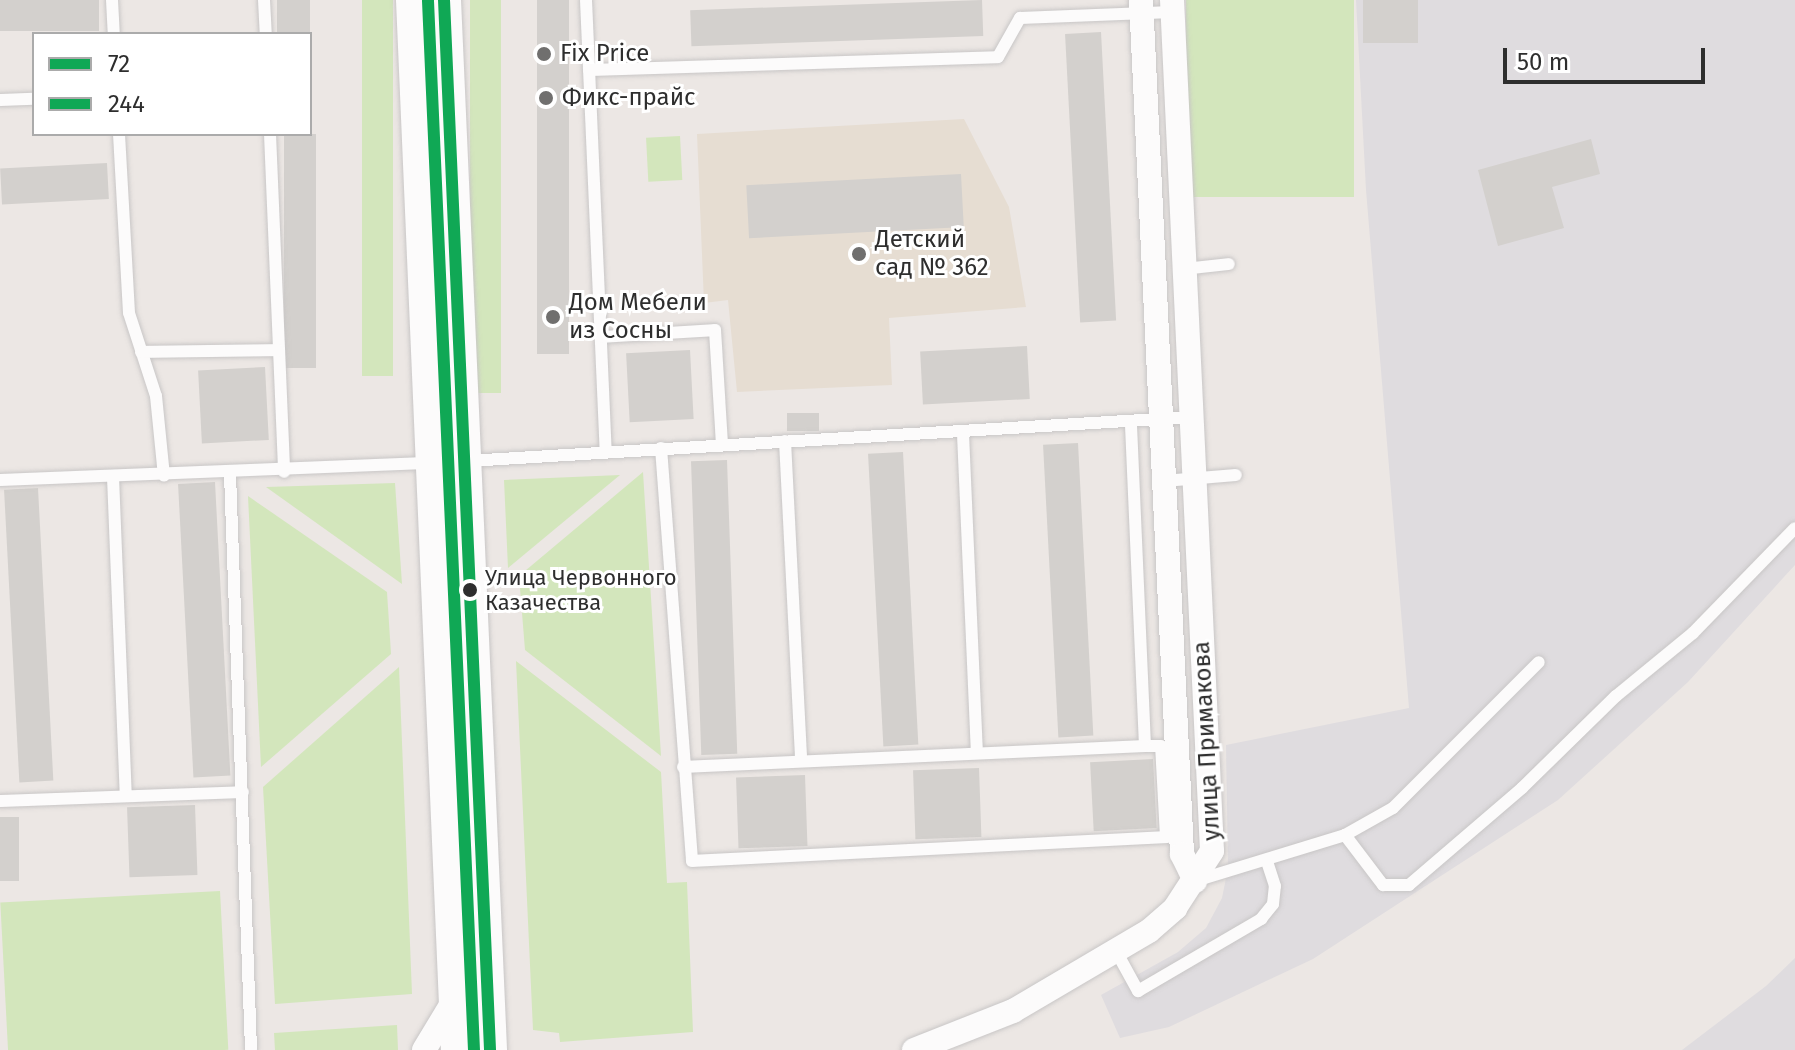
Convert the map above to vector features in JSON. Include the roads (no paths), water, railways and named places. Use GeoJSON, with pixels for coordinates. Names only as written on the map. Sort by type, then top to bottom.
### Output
{"type":"FeatureCollection","features":[{"type":"Feature","properties":{"kind":"main road"},"geometry":{"type":"LineString","coordinates":[[413,0],[490,1050]]}},
{"type":"Feature","properties":{"kind":"main road"},"geometry":{"type":"LineString","coordinates":[[444,0],[458,1050]]}},
{"type":"Feature","properties":{"kind":"street","name":"улица Примакова"},"geometry":{"type":"LineString","coordinates":[[1142,6],[1182,854],[1195,881]]}},
{"type":"Feature","properties":{"kind":"street","name":"улица Примакова"},"geometry":{"type":"LineString","coordinates":[[1172,6],[1212,851],[1195,881]]}},
{"type":"Feature","properties":{"kind":"street"},"geometry":{"type":"LineString","coordinates":[[914,1050],[1013,1011],[1116,951],[1175,908],[1195,881]]}},
{"type":"Feature","properties":{"kind":"street"},"geometry":{"type":"LineString","coordinates":[[424,1050],[456,997]]}},
{"type":"Feature","properties":{"kind":"lane"},"geometry":{"type":"LineString","coordinates":[[112,0],[114,32]]}},
{"type":"Feature","properties":{"kind":"lane"},"geometry":{"type":"LineString","coordinates":[[264,0],[266,32]]}},
{"type":"Feature","properties":{"kind":"lane"},"geometry":{"type":"LineString","coordinates":[[586,0],[606,452]]}},
{"type":"Feature","properties":{"kind":"lane"},"geometry":{"type":"LineString","coordinates":[[589,70],[998,57],[1020,18],[1172,6]]}},
{"type":"Feature","properties":{"kind":"lane"},"geometry":{"type":"LineString","coordinates":[[0,100],[32,99]]}},
{"type":"Feature","properties":{"kind":"lane"},"geometry":{"type":"LineString","coordinates":[[119,136],[129,313],[156,396],[164,476]]}},
{"type":"Feature","properties":{"kind":"lane"},"geometry":{"type":"LineString","coordinates":[[270,136],[284,472]]}},
{"type":"Feature","properties":{"kind":"lane"},"geometry":{"type":"LineString","coordinates":[[1184,269],[1229,264]]}},
{"type":"Feature","properties":{"kind":"lane"},"geometry":{"type":"LineString","coordinates":[[601,337],[715,330],[722,445]]}},
{"type":"Feature","properties":{"kind":"lane"},"geometry":{"type":"LineString","coordinates":[[141,352],[279,350]]}},
{"type":"Feature","properties":{"kind":"lane"},"geometry":{"type":"LineString","coordinates":[[0,480],[284,472],[785,441],[963,434],[1191,417]]}},
{"type":"Feature","properties":{"kind":"lane"},"geometry":{"type":"LineString","coordinates":[[1131,421],[1145,746]]}},
{"type":"Feature","properties":{"kind":"lane"},"geometry":{"type":"LineString","coordinates":[[963,434],[977,753]]}},
{"type":"Feature","properties":{"kind":"lane"},"geometry":{"type":"LineString","coordinates":[[785,441],[801,761]]}},
{"type":"Feature","properties":{"kind":"lane"},"geometry":{"type":"LineString","coordinates":[[661,448],[683,767],[692,861],[1166,837],[1161,746],[683,767]]}},
{"type":"Feature","properties":{"kind":"lane"},"geometry":{"type":"LineString","coordinates":[[230,474],[251,1050]]}},
{"type":"Feature","properties":{"kind":"lane"},"geometry":{"type":"LineString","coordinates":[[1164,481],[1236,475]]}},
{"type":"Feature","properties":{"kind":"lane"},"geometry":{"type":"LineString","coordinates":[[113,477],[126,796]]}},
{"type":"Feature","properties":{"kind":"lane"},"geometry":{"type":"LineString","coordinates":[[1345,835],[1383,885],[1409,885],[1522,788],[1616,696],[1693,633],[1795,528]]}},
{"type":"Feature","properties":{"kind":"lane"},"geometry":{"type":"LineString","coordinates":[[1195,881],[1345,835],[1393,808],[1539,662]]}},
{"type":"Feature","properties":{"kind":"lane"},"geometry":{"type":"LineString","coordinates":[[0,801],[243,792]]}},
{"type":"Feature","properties":{"kind":"lane"},"geometry":{"type":"LineString","coordinates":[[1116,951],[1138,991],[1261,919],[1273,904],[1275,886],[1267,861]]}},
{"type":"Feature","properties":{"kind":"place","name":"Fix Price"},"geometry":{"type":"Point","coordinates":[544,54]}},
{"type":"Feature","properties":{"kind":"place","name":"Фикс-прайс"},"geometry":{"type":"Point","coordinates":[546,98]}},
{"type":"Feature","properties":{"kind":"place","name":"Детский сад № 362"},"geometry":{"type":"Point","coordinates":[859,254]}},
{"type":"Feature","properties":{"kind":"place","name":"Дом Мебели из Сосны"},"geometry":{"type":"Point","coordinates":[553,317]}},
{"type":"Feature","properties":{"kind":"place","name":"Улица Червонного Казачества"},"geometry":{"type":"Point","coordinates":[470,590]}}]}
